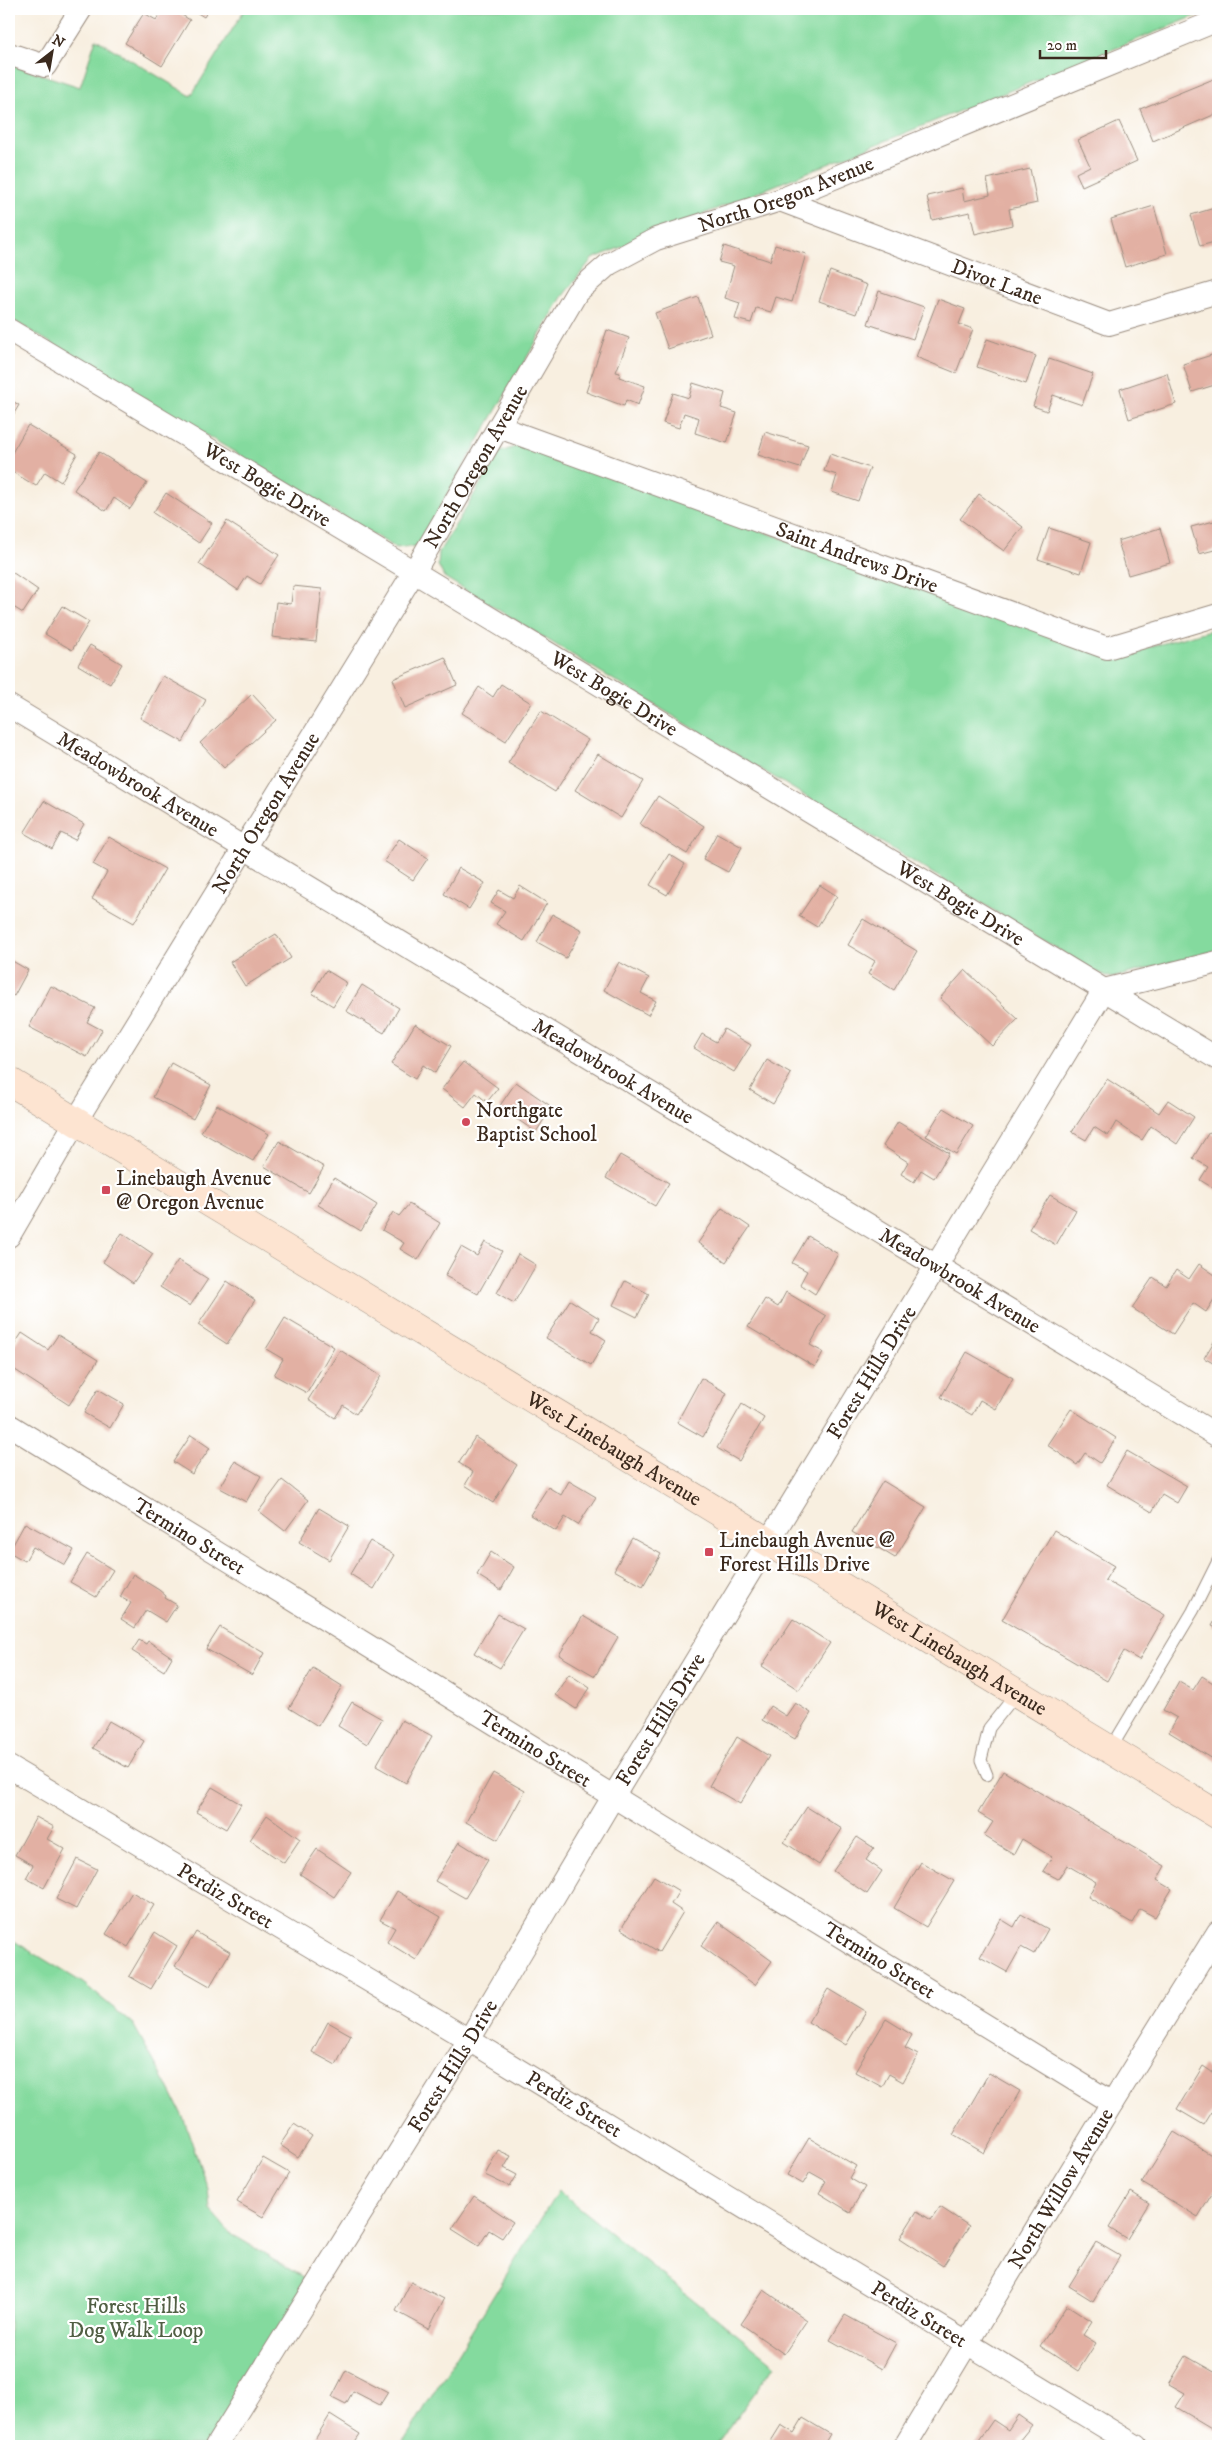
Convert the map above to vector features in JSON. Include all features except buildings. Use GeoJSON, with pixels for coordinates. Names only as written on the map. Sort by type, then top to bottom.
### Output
{"type":"FeatureCollection","features":[{"type":"Feature","properties":{"kind":"street"},"geometry":{"type":"LineString","coordinates":[[9,54],[45,66],[81,9]]}},
{"type":"Feature","properties":{"kind":"street","name":"North Oregon Avenue"},"geometry":{"type":"LineString","coordinates":[[9,1236],[76,1121],[414,572],[577,292],[608,264],[656,239],[780,200],[1218,20]]}},
{"type":"Feature","properties":{"kind":"street","name":"Divot Lane"},"geometry":{"type":"LineString","coordinates":[[780,200],[1109,324],[1218,292]]}},
{"type":"Feature","properties":{"kind":"street","name":"West Bogie Drive"},"geometry":{"type":"LineString","coordinates":[[9,330],[414,572],[1218,1059]]}},
{"type":"Feature","properties":{"kind":"street","name":"Saint Andrews Drive"},"geometry":{"type":"LineString","coordinates":[[500,427],[1107,648],[1218,615]]}},
{"type":"Feature","properties":{"kind":"street","name":"Meadowbrook Avenue"},"geometry":{"type":"LineString","coordinates":[[9,706],[244,846],[1218,1436]]}},
{"type":"Feature","properties":{"kind":"street"},"geometry":{"type":"LineString","coordinates":[[1104,990],[1218,962]]}},
{"type":"Feature","properties":{"kind":"street","name":"Forest Hills Drive"},"geometry":{"type":"LineString","coordinates":[[216,2446],[469,2040],[612,1797],[1104,990]]}},
{"type":"Feature","properties":{"kind":"street","name":"West Linebaugh Avenue"},"geometry":{"type":"LineString","coordinates":[[9,1081],[1218,1815]]}},
{"type":"Feature","properties":{"kind":"street","name":"Termino Street"},"geometry":{"type":"LineString","coordinates":[[9,1425],[1112,2103]]}},
{"type":"Feature","properties":{"kind":"street","name":"Perdiz Street"},"geometry":{"type":"LineString","coordinates":[[9,1767],[469,2040],[1136,2446]]}},
{"type":"Feature","properties":{"kind":"street","name":"North Willow Avenue"},"geometry":{"type":"LineString","coordinates":[[905,2446],[1112,2103],[1218,1932]]}},
{"type":"Feature","properties":{"kind":"lane"},"geometry":{"type":"LineString","coordinates":[[1110,1750],[1192,1611],[1218,1561]]}},
{"type":"Feature","properties":{"kind":"lane"},"geometry":{"type":"LineString","coordinates":[[987,1775],[981,1760],[989,1728],[1017,1693]]}},
{"type":"Feature","properties":{"kind":"green space"},"geometry":{"type":"Polygon","coordinates":[[[245,9],[1213,9],[592,259],[562,297],[417,546],[396,548],[9,318],[9,64],[80,87],[96,39],[191,96],[245,9]]]}},
{"type":"Feature","properties":{"kind":"green space"},"geometry":{"type":"Polygon","coordinates":[[[521,445],[1114,657],[1218,628],[1218,950],[1112,978],[1092,970],[444,577],[438,565],[439,552],[500,452],[521,445]]]}},
{"type":"Feature","properties":{"kind":"green space","name":"Forest Hills Dog Walk Loop"},"geometry":{"type":"Polygon","coordinates":[[[9,1938],[83,1983],[133,2024],[183,2117],[208,2189],[210,2210],[230,2233],[317,2285],[216,2446],[19,2446],[9,2442],[9,1938]]]}},
{"type":"Feature","properties":{"kind":"green space"},"geometry":{"type":"Polygon","coordinates":[[[558,2191],[775,2365],[716,2446],[401,2446],[558,2191]]]}},
{"type":"Feature","properties":{"kind":"place","name":"Northgate Baptist School"},"geometry":{"type":"Point","coordinates":[466,1122]}},
{"type":"Feature","properties":{"kind":"place","name":"Linebaugh Avenue @ Oregon Avenue"},"geometry":{"type":"Point","coordinates":[106,1190]}},
{"type":"Feature","properties":{"kind":"place","name":"Linebaugh Avenue @ Forest Hills Drive"},"geometry":{"type":"Point","coordinates":[709,1552]}}]}
